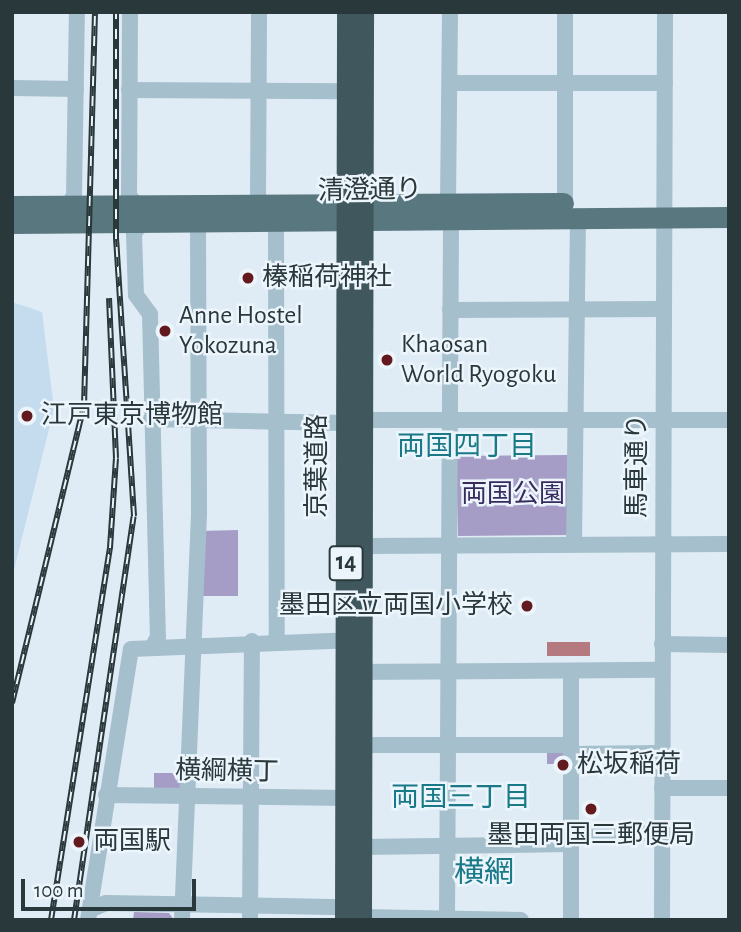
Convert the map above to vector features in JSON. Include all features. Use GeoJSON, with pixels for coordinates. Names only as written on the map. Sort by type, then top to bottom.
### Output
{"type":"FeatureCollection","features":[{"type":"Feature","properties":{"kind":"highway","name":"京葉道路"},"geometry":{"type":"LineString","coordinates":[[347,12],[347,91],[355,211]]}},
{"type":"Feature","properties":{"kind":"highway","name":"京葉道路"},"geometry":{"type":"LineString","coordinates":[[353,916],[346,798],[354,672],[355,211],[363,12]]}},
{"type":"Feature","properties":{"kind":"highway","name":"京葉道路"},"geometry":{"type":"LineString","coordinates":[[353,421],[363,545],[354,640]]}},
{"type":"Feature","properties":{"kind":"highway","name":"京葉道路"},"geometry":{"type":"LineString","coordinates":[[353,916],[361,847],[361,745],[354,672]]}},
{"type":"Feature","properties":{"kind":"main road","name":"清澄通り"},"geometry":{"type":"LineString","coordinates":[[664,210],[729,202]]}},
{"type":"Feature","properties":{"kind":"main road","name":"清澄通り"},"geometry":{"type":"LineString","coordinates":[[12,223],[258,204],[355,211],[664,210],[729,217]]}},
{"type":"Feature","properties":{"kind":"main road","name":"清澄通り"},"geometry":{"type":"LineString","coordinates":[[12,206],[67,206],[198,222],[276,221],[355,211]]}},
{"type":"Feature","properties":{"kind":"street"},"geometry":{"type":"LineString","coordinates":[[67,206],[74,196],[77,12]]}},
{"type":"Feature","properties":{"kind":"street"},"geometry":{"type":"LineString","coordinates":[[130,12],[129,196],[140,214],[134,233],[136,295],[150,314],[158,637],[153,646]]}},
{"type":"Feature","properties":{"kind":"street"},"geometry":{"type":"LineString","coordinates":[[258,204],[259,12]]}},
{"type":"Feature","properties":{"kind":"street"},"geometry":{"type":"LineString","coordinates":[[447,918],[450,12]]}},
{"type":"Feature","properties":{"kind":"street"},"geometry":{"type":"LineString","coordinates":[[565,12],[565,83],[578,310],[574,544]]}},
{"type":"Feature","properties":{"kind":"street","name":"馬車通り"},"geometry":{"type":"LineString","coordinates":[[662,920],[665,12]]}},
{"type":"Feature","properties":{"kind":"street"},"geometry":{"type":"LineString","coordinates":[[450,83],[665,83]]}},
{"type":"Feature","properties":{"kind":"street"},"geometry":{"type":"LineString","coordinates":[[12,88],[76,89]]}},
{"type":"Feature","properties":{"kind":"street"},"geometry":{"type":"LineString","coordinates":[[129,90],[347,91]]}},
{"type":"Feature","properties":{"kind":"street"},"geometry":{"type":"LineString","coordinates":[[276,221],[277,640]]}},
{"type":"Feature","properties":{"kind":"street"},"geometry":{"type":"LineString","coordinates":[[182,912],[200,420],[198,222]]}},
{"type":"Feature","properties":{"kind":"street"},"geometry":{"type":"LineString","coordinates":[[450,310],[663,309]]}},
{"type":"Feature","properties":{"kind":"street"},"geometry":{"type":"LineString","coordinates":[[151,419],[277,422],[450,419],[729,420]]}},
{"type":"Feature","properties":{"kind":"street"},"geometry":{"type":"LineString","coordinates":[[363,545],[729,544]]}},
{"type":"Feature","properties":{"kind":"street"},"geometry":{"type":"LineString","coordinates":[[88,915],[128,654],[135,646],[277,640],[354,640]]}},
{"type":"Feature","properties":{"kind":"street"},"geometry":{"type":"LineString","coordinates":[[250,912],[252,641]]}},
{"type":"Feature","properties":{"kind":"street"},"geometry":{"type":"LineString","coordinates":[[662,644],[729,645]]}},
{"type":"Feature","properties":{"kind":"street"},"geometry":{"type":"LineString","coordinates":[[354,672],[662,670]]}},
{"type":"Feature","properties":{"kind":"street"},"geometry":{"type":"LineString","coordinates":[[570,671],[571,920]]}},
{"type":"Feature","properties":{"kind":"street"},"geometry":{"type":"LineString","coordinates":[[361,745],[448,745],[662,753]]}},
{"type":"Feature","properties":{"kind":"street"},"geometry":{"type":"LineString","coordinates":[[662,788],[729,788]]}},
{"type":"Feature","properties":{"kind":"street","name":"横綱横丁"},"geometry":{"type":"LineString","coordinates":[[106,795],[346,798]]}},
{"type":"Feature","properties":{"kind":"street"},"geometry":{"type":"LineString","coordinates":[[361,847],[447,846],[662,834]]}},
{"type":"Feature","properties":{"kind":"street"},"geometry":{"type":"LineString","coordinates":[[88,915],[98,903],[182,912],[521,920]]}},
{"type":"Feature","properties":{"kind":"green space","name":"両国公園"},"geometry":{"type":"Polygon","coordinates":[[[568,455],[570,535],[458,536],[456,456],[568,455]]]}},
{"type":"Feature","properties":{"kind":"green space"},"geometry":{"type":"Polygon","coordinates":[[[238,530],[238,596],[198,596],[200,531],[238,530]]]}},
{"type":"Feature","properties":{"kind":"green space"},"geometry":{"type":"Polygon","coordinates":[[[547,748],[564,748],[564,764],[547,764],[547,748]]]}},
{"type":"Feature","properties":{"kind":"green space"},"geometry":{"type":"Polygon","coordinates":[[[154,773],[182,773],[181,794],[154,793],[154,773]]]}},
{"type":"Feature","properties":{"kind":"green space"},"geometry":{"type":"Polygon","coordinates":[[[134,912],[169,913],[174,920],[133,920],[134,912]]]}},
{"type":"Feature","properties":{"kind":"shaded area","name":"江戸東京博物館"},"geometry":{"type":"Polygon","coordinates":[[[12,302],[42,312],[54,409],[12,578],[12,302]]]}},
{"type":"Feature","properties":{"kind":"shaded area"},"geometry":{"type":"Polygon","coordinates":[[[547,642],[590,642],[590,656],[547,656],[547,642]]]}},
{"type":"Feature","properties":{"kind":"railway"},"geometry":{"type":"LineString","coordinates":[[12,703],[84,406],[95,12]]}},
{"type":"Feature","properties":{"kind":"railway"},"geometry":{"type":"LineString","coordinates":[[74,920],[134,516],[116,239],[116,12]]}},
{"type":"Feature","properties":{"kind":"railway"},"geometry":{"type":"LineString","coordinates":[[51,920],[110,548],[116,458],[109,298]]}},
{"type":"Feature","properties":{"kind":"place","name":"榛稲荷神社"},"geometry":{"type":"Point","coordinates":[248,278]}},
{"type":"Feature","properties":{"kind":"place","name":"Anne Hostel Yokozuna"},"geometry":{"type":"Point","coordinates":[165,331]}},
{"type":"Feature","properties":{"kind":"place","name":"Khaosan World Ryogoku"},"geometry":{"type":"Point","coordinates":[387,360]}},
{"type":"Feature","properties":{"kind":"place","name":"江戸東京博物館"},"geometry":{"type":"Point","coordinates":[27,416]}},
{"type":"Feature","properties":{"kind":"place","name":"墨田区立両国小学校"},"geometry":{"type":"Point","coordinates":[527,606]}},
{"type":"Feature","properties":{"kind":"place","name":"松坂稲荷"},"geometry":{"type":"Point","coordinates":[563,765]}},
{"type":"Feature","properties":{"kind":"place","name":"墨田両国三郵便局"},"geometry":{"type":"Point","coordinates":[591,809]}},
{"type":"Feature","properties":{"kind":"place","name":"両国駅"},"geometry":{"type":"Point","coordinates":[79,842]}},
{"type":"Feature","properties":{"kind":"district","name":"両国四丁目"},"geometry":{"type":"Point","coordinates":[467,447]}},
{"type":"Feature","properties":{"kind":"district","name":"両国三丁目"},"geometry":{"type":"Point","coordinates":[461,798]}},
{"type":"Feature","properties":{"kind":"district","name":"横網"},"geometry":{"type":"Point","coordinates":[484,873]}}]}
